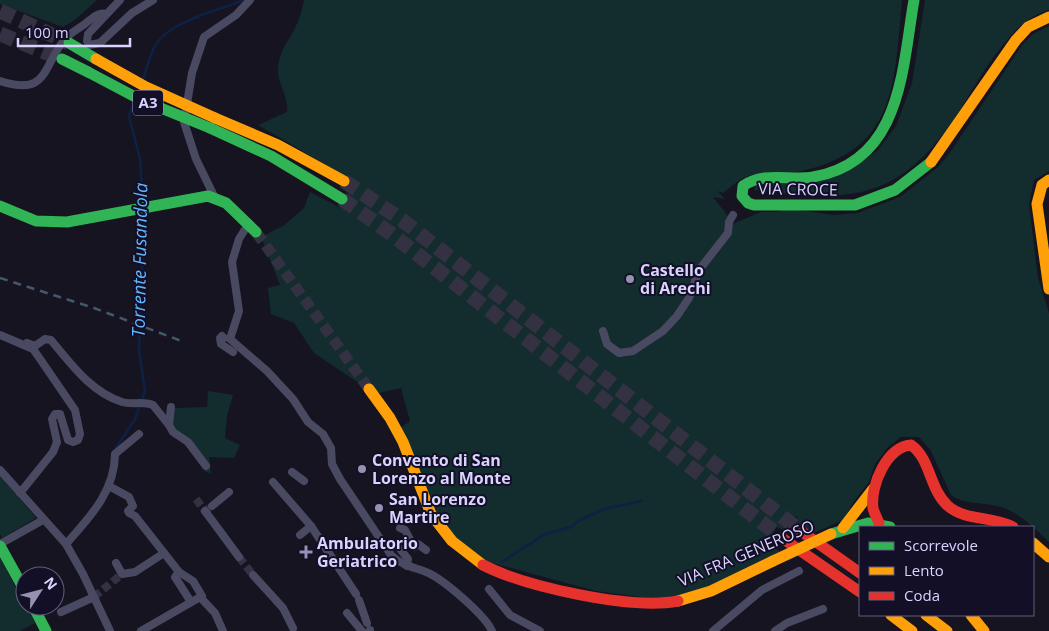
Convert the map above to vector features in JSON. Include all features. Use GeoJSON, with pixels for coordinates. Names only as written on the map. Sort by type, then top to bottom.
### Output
{"type":"FeatureCollection","features":[{"type":"Feature","properties":{"kind":"main road","name":"VIA CROCE"},"geometry":{"type":"LineString","coordinates":[[914,0],[899,90],[891,120],[878,140],[861,156],[838,170],[812,178],[761,178],[751,180],[742,186],[744,200],[754,205],[808,204],[834,207],[855,205],[895,190],[932,161],[942,149],[1016,40],[1028,27],[1049,17]]}},
{"type":"Feature","properties":{"kind":"main road","name":"A3"},"geometry":{"type":"LineString","coordinates":[[69,44],[271,156],[342,199]]}},
{"type":"Feature","properties":{"kind":"main road","name":"A3"},"geometry":{"type":"LineString","coordinates":[[62,59],[141,100],[278,145],[344,181]]}},
{"type":"Feature","properties":{"kind":"main road"},"geometry":{"type":"LineString","coordinates":[[1049,180],[1042,185],[1037,204],[1049,289]]}},
{"type":"Feature","properties":{"kind":"main road"},"geometry":{"type":"LineString","coordinates":[[0,206],[36,221],[59,222],[85,219],[200,196],[215,198],[226,203],[252,227]]}},
{"type":"Feature","properties":{"kind":"main road","name":"VIA FRA GENEROSO"},"geometry":{"type":"LineString","coordinates":[[369,389],[389,415],[406,449],[420,494],[437,524],[464,552],[483,566],[505,576],[586,593],[658,603],[673,602],[702,593],[855,524],[885,525]]}},
{"type":"Feature","properties":{"kind":"main road"},"geometry":{"type":"LineString","coordinates":[[885,525],[873,508],[878,476],[896,450],[904,445],[915,445],[920,451],[940,498],[948,508],[963,515],[993,518],[1011,526]]}},
{"type":"Feature","properties":{"kind":"main road"},"geometry":{"type":"LineString","coordinates":[[843,529],[876,483]]}},
{"type":"Feature","properties":{"kind":"main road"},"geometry":{"type":"LineString","coordinates":[[798,529],[859,572]]}},
{"type":"Feature","properties":{"kind":"main road"},"geometry":{"type":"LineString","coordinates":[[782,538],[859,591]]}},
{"type":"Feature","properties":{"kind":"main road"},"geometry":{"type":"LineString","coordinates":[[1034,544],[1049,557]]}},
{"type":"Feature","properties":{"kind":"main road"},"geometry":{"type":"LineString","coordinates":[[0,545],[15,573]]}},
{"type":"Feature","properties":{"kind":"main road"},"geometry":{"type":"LineString","coordinates":[[38,616],[46,631]]}},
{"type":"Feature","properties":{"kind":"main road"},"geometry":{"type":"LineString","coordinates":[[892,616],[912,631]]}},
{"type":"Feature","properties":{"kind":"main road"},"geometry":{"type":"LineString","coordinates":[[917,616],[935,631]]}},
{"type":"Feature","properties":{"kind":"main road"},"geometry":{"type":"LineString","coordinates":[[927,616],[947,631]]}},
{"type":"Feature","properties":{"kind":"main road"},"geometry":{"type":"LineString","coordinates":[[972,616],[984,631]]}},
{"type":"Feature","properties":{"kind":"street"},"geometry":{"type":"LineString","coordinates":[[120,0],[88,34],[87,41],[89,44],[100,43],[132,13],[154,0]]}},
{"type":"Feature","properties":{"kind":"street"},"geometry":{"type":"LineString","coordinates":[[215,198],[196,159],[184,122],[192,73],[204,37],[236,15],[250,0]]}},
{"type":"Feature","properties":{"kind":"street"},"geometry":{"type":"LineString","coordinates":[[0,81],[20,86],[32,84],[50,66],[66,39],[97,15],[106,14]]}},
{"type":"Feature","properties":{"kind":"street"},"geometry":{"type":"LineString","coordinates":[[603,331],[607,344],[619,353],[633,352],[663,331],[684,306],[704,262],[728,233],[729,222],[733,215]]}},
{"type":"Feature","properties":{"kind":"street"},"geometry":{"type":"LineString","coordinates":[[252,227],[239,238],[232,262],[239,311],[230,339],[267,371],[293,398],[308,422],[324,434],[331,448],[332,464],[340,480],[391,555],[407,566],[426,572],[439,580],[487,621],[492,631]]}},
{"type":"Feature","properties":{"kind":"street"},"geometry":{"type":"LineString","coordinates":[[0,333],[35,346],[45,339],[51,340],[82,376],[98,390],[116,400],[148,403],[156,408],[173,432],[188,442],[206,466]]}},
{"type":"Feature","properties":{"kind":"street"},"geometry":{"type":"LineString","coordinates":[[0,333],[33,349],[75,410],[80,434],[76,441],[71,442],[67,439],[60,414],[55,414],[52,419],[57,442],[54,452],[20,493]]}},
{"type":"Feature","properties":{"kind":"street"},"geometry":{"type":"LineString","coordinates":[[224,338],[222,336],[220,338],[223,347],[233,352]]}},
{"type":"Feature","properties":{"kind":"street"},"geometry":{"type":"LineString","coordinates":[[169,425],[171,407]]}},
{"type":"Feature","properties":{"kind":"street"},"geometry":{"type":"LineString","coordinates":[[64,542],[89,517],[109,486],[115,472],[115,454],[139,434]]}},
{"type":"Feature","properties":{"kind":"street"},"geometry":{"type":"LineString","coordinates":[[0,470],[64,542],[94,596],[110,631]]}},
{"type":"Feature","properties":{"kind":"street"},"geometry":{"type":"LineString","coordinates":[[295,472],[304,481]]}},
{"type":"Feature","properties":{"kind":"street"},"geometry":{"type":"LineString","coordinates":[[273,482],[312,526],[357,597],[369,628]]}},
{"type":"Feature","properties":{"kind":"street"},"geometry":{"type":"LineString","coordinates":[[109,486],[129,497],[133,506],[128,512],[135,516],[179,572],[193,581],[201,596],[215,613],[224,631]]}},
{"type":"Feature","properties":{"kind":"street"},"geometry":{"type":"LineString","coordinates":[[229,492],[208,509],[239,557]]}},
{"type":"Feature","properties":{"kind":"street"},"geometry":{"type":"LineString","coordinates":[[0,545],[43,520]]}},
{"type":"Feature","properties":{"kind":"street"},"geometry":{"type":"LineString","coordinates":[[300,534],[312,526]]}},
{"type":"Feature","properties":{"kind":"street"},"geometry":{"type":"LineString","coordinates":[[400,528],[405,530],[414,547],[418,544],[426,550]]}},
{"type":"Feature","properties":{"kind":"street"},"geometry":{"type":"LineString","coordinates":[[400,549],[408,558],[407,566]]}},
{"type":"Feature","properties":{"kind":"street"},"geometry":{"type":"LineString","coordinates":[[116,563],[122,574],[135,572],[164,552]]}},
{"type":"Feature","properties":{"kind":"street"},"geometry":{"type":"LineString","coordinates":[[713,631],[762,590],[799,571]]}},
{"type":"Feature","properties":{"kind":"street"},"geometry":{"type":"LineString","coordinates":[[179,572],[176,577],[189,599]]}},
{"type":"Feature","properties":{"kind":"street"},"geometry":{"type":"LineString","coordinates":[[252,575],[283,608],[293,628]]}},
{"type":"Feature","properties":{"kind":"street"},"geometry":{"type":"LineString","coordinates":[[489,589],[510,615],[540,631]]}},
{"type":"Feature","properties":{"kind":"street"},"geometry":{"type":"LineString","coordinates":[[65,610],[94,596]]}},
{"type":"Feature","properties":{"kind":"street"},"geometry":{"type":"LineString","coordinates":[[141,631],[172,613],[189,599],[201,596]]}},
{"type":"Feature","properties":{"kind":"street"},"geometry":{"type":"LineString","coordinates":[[775,631],[787,622],[824,609]]}},
{"type":"Feature","properties":{"kind":"street"},"geometry":{"type":"LineString","coordinates":[[347,613],[362,631]]}},
{"type":"Feature","properties":{"kind":"green space"},"geometry":{"type":"Polygon","coordinates":[[[0,0],[97,0],[76,19],[63,27],[0,4],[0,0]]]}},
{"type":"Feature","properties":{"kind":"green space"},"geometry":{"type":"Polygon","coordinates":[[[304,0],[902,0],[892,87],[884,110],[872,131],[854,149],[830,162],[797,172],[748,176],[723,193],[717,191],[725,199],[713,197],[732,224],[761,212],[776,212],[788,208],[833,215],[857,213],[900,197],[938,167],[949,154],[1022,45],[1033,34],[1049,26],[1049,171],[1034,180],[1029,204],[1038,278],[1049,313],[1049,542],[1034,528],[1034,526],[1015,513],[995,505],[969,502],[951,495],[931,451],[919,437],[901,437],[888,447],[875,464],[869,482],[843,520],[814,533],[795,522],[798,517],[796,516],[784,531],[777,527],[767,543],[781,552],[718,583],[677,598],[649,598],[596,591],[485,561],[454,537],[435,511],[399,429],[410,421],[401,388],[375,394],[314,353],[294,323],[271,314],[268,288],[280,285],[261,237],[283,226],[304,208],[310,192],[339,207],[355,182],[258,125],[287,112],[278,66],[282,51],[301,12],[304,0]]]}},
{"type":"Feature","properties":{"kind":"green space"},"geometry":{"type":"Polygon","coordinates":[[[925,0],[1049,0],[1049,10],[1032,17],[1013,34],[990,63],[954,119],[932,147],[911,168],[890,182],[867,190],[843,195],[817,196],[754,190],[756,184],[772,180],[813,183],[849,171],[878,150],[896,126],[912,83],[925,0]]]}},
{"type":"Feature","properties":{"kind":"green space"},"geometry":{"type":"Polygon","coordinates":[[[208,391],[233,395],[227,416],[225,438],[240,445],[234,458],[209,457],[211,474],[204,471],[207,467],[171,426],[174,408],[207,407],[208,391]]]}},
{"type":"Feature","properties":{"kind":"green space"},"geometry":{"type":"Polygon","coordinates":[[[0,475],[36,518],[2,538],[0,534],[0,475]]]}},
{"type":"Feature","properties":{"kind":"green space"},"geometry":{"type":"Polygon","coordinates":[[[0,558],[15,586],[15,616],[31,616],[35,623],[20,631],[0,631],[0,558]]]}},
{"type":"Feature","properties":{"kind":"waterway","name":"Torrente Fusandola"},"geometry":{"type":"LineString","coordinates":[[143,79],[151,54],[162,37],[182,23],[243,0]]}},
{"type":"Feature","properties":{"kind":"waterway","name":"Torrente Fusandola"},"geometry":{"type":"LineString","coordinates":[[134,103],[129,116],[140,159],[143,205]]}},
{"type":"Feature","properties":{"kind":"waterway","name":"Torrente Fusandola"},"geometry":{"type":"LineString","coordinates":[[114,451],[135,419],[145,391],[139,351],[144,211]]}},
{"type":"Feature","properties":{"kind":"waterway"},"geometry":{"type":"LineString","coordinates":[[502,562],[545,534],[571,527],[580,520],[604,509],[641,501]]}},
{"type":"Feature","properties":{"kind":"tunnel"},"geometry":{"type":"LineString","coordinates":[[0,11],[69,43]]}},
{"type":"Feature","properties":{"kind":"tunnel"},"geometry":{"type":"LineString","coordinates":[[0,34],[62,59]]}},
{"type":"Feature","properties":{"kind":"tunnel"},"geometry":{"type":"LineString","coordinates":[[344,181],[402,220],[798,529]]}},
{"type":"Feature","properties":{"kind":"tunnel"},"geometry":{"type":"LineString","coordinates":[[342,199],[390,233],[782,538]]}},
{"type":"Feature","properties":{"kind":"tunnel"},"geometry":{"type":"LineString","coordinates":[[256,232],[369,389]]}},
{"type":"Feature","properties":{"kind":"tunnel"},"geometry":{"type":"LineString","coordinates":[[196,499],[205,511],[212,506]]}},
{"type":"Feature","properties":{"kind":"tunnel"},"geometry":{"type":"LineString","coordinates":[[239,557],[253,575]]}},
{"type":"Feature","properties":{"kind":"tunnel"},"geometry":{"type":"LineString","coordinates":[[94,597],[122,574]]}},
{"type":"Feature","properties":{"kind":"railway"},"geometry":{"type":"LineString","coordinates":[[0,278],[94,308],[184,342]]}},
{"type":"Feature","properties":{"kind":"traffic: fast"},"geometry":{"type":"LineString","coordinates":[[914,0],[906,55],[892,109],[881,133],[865,153],[842,168],[813,177],[768,178],[751,181],[743,186],[742,196],[748,203],[754,205],[855,205],[895,190],[931,162]]}},
{"type":"Feature","properties":{"kind":"traffic: fast"},"geometry":{"type":"LineString","coordinates":[[69,43],[96,59]]}},
{"type":"Feature","properties":{"kind":"traffic: fast"},"geometry":{"type":"LineString","coordinates":[[62,59],[88,72]]}},
{"type":"Feature","properties":{"kind":"traffic: fast"},"geometry":{"type":"LineString","coordinates":[[88,72],[141,100],[210,128]]}},
{"type":"Feature","properties":{"kind":"traffic: fast"},"geometry":{"type":"LineString","coordinates":[[210,128],[271,156],[342,199]]}},
{"type":"Feature","properties":{"kind":"traffic: fast"},"geometry":{"type":"LineString","coordinates":[[0,206],[36,221],[67,222],[208,196],[226,203],[256,232]]}},
{"type":"Feature","properties":{"kind":"traffic: fast"},"geometry":{"type":"LineString","coordinates":[[831,534],[868,523],[884,526]]}},
{"type":"Feature","properties":{"kind":"traffic: fast"},"geometry":{"type":"LineString","coordinates":[[0,546],[15,573]]}},
{"type":"Feature","properties":{"kind":"traffic: fast"},"geometry":{"type":"LineString","coordinates":[[38,616],[46,631]]}},
{"type":"Feature","properties":{"kind":"traffic: slow"},"geometry":{"type":"LineString","coordinates":[[931,162],[1016,40],[1028,27],[1049,17]]}},
{"type":"Feature","properties":{"kind":"traffic: slow"},"geometry":{"type":"LineString","coordinates":[[96,59],[146,87],[215,118]]}},
{"type":"Feature","properties":{"kind":"traffic: slow"},"geometry":{"type":"LineString","coordinates":[[215,118],[278,145],[344,181]]}},
{"type":"Feature","properties":{"kind":"traffic: slow"},"geometry":{"type":"LineString","coordinates":[[1049,180],[1042,185],[1037,204],[1049,289]]}},
{"type":"Feature","properties":{"kind":"traffic: slow"},"geometry":{"type":"LineString","coordinates":[[369,389],[390,418],[403,442],[431,514],[452,541],[483,565]]}},
{"type":"Feature","properties":{"kind":"traffic: slow"},"geometry":{"type":"LineString","coordinates":[[843,528],[873,489]]}},
{"type":"Feature","properties":{"kind":"traffic: slow"},"geometry":{"type":"LineString","coordinates":[[773,561],[831,534]]}},
{"type":"Feature","properties":{"kind":"traffic: slow"},"geometry":{"type":"LineString","coordinates":[[1034,544],[1049,557]]}},
{"type":"Feature","properties":{"kind":"traffic: slow"},"geometry":{"type":"LineString","coordinates":[[678,601],[711,591],[773,561]]}},
{"type":"Feature","properties":{"kind":"traffic: slow"},"geometry":{"type":"LineString","coordinates":[[892,616],[912,631]]}},
{"type":"Feature","properties":{"kind":"traffic: slow"},"geometry":{"type":"LineString","coordinates":[[927,616],[947,631]]}},
{"type":"Feature","properties":{"kind":"traffic: slow"},"geometry":{"type":"LineString","coordinates":[[972,616],[984,631]]}},
{"type":"Feature","properties":{"kind":"traffic: jam"},"geometry":{"type":"LineString","coordinates":[[879,523],[873,508],[874,489],[877,478],[895,452],[902,447],[911,445],[923,458],[937,491],[948,506],[963,514],[997,521],[1010,526]]}},
{"type":"Feature","properties":{"kind":"traffic: jam"},"geometry":{"type":"LineString","coordinates":[[798,529],[859,572]]}},
{"type":"Feature","properties":{"kind":"traffic: jam"},"geometry":{"type":"LineString","coordinates":[[782,538],[859,591]]}},
{"type":"Feature","properties":{"kind":"traffic: jam"},"geometry":{"type":"LineString","coordinates":[[483,565],[525,581],[579,595],[634,602],[658,603],[678,601]]}},
{"type":"Feature","properties":{"kind":"place","name":"Castello di Arechi"},"geometry":{"type":"Point","coordinates":[630,279]}},
{"type":"Feature","properties":{"kind":"place","name":"Convento di San Lorenzo al Monte"},"geometry":{"type":"Point","coordinates":[362,469]}},
{"type":"Feature","properties":{"kind":"place","name":"San Lorenzo Martire"},"geometry":{"type":"Point","coordinates":[379,508]}},
{"type":"Feature","properties":{"kind":"place","name":"Ambulatorio Geriatrico"},"geometry":{"type":"Point","coordinates":[306,552]}}]}
